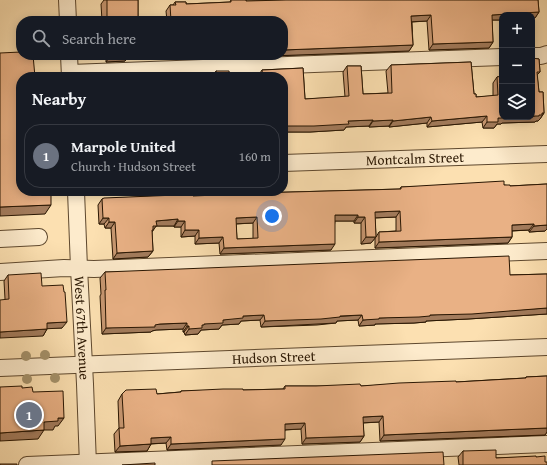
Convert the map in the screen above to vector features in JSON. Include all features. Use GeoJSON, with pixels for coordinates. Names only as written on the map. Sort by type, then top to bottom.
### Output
{"type":"FeatureCollection","features":[{"type":"Feature","properties":{"kind":"street"},"geometry":{"type":"LineString","coordinates":[[67,0],[68,16]]}},
{"type":"Feature","properties":{"kind":"street"},"geometry":{"type":"LineString","coordinates":[[535,56],[547,54]]}},
{"type":"Feature","properties":{"kind":"street"},"geometry":{"type":"LineString","coordinates":[[142,72],[499,57]]}},
{"type":"Feature","properties":{"kind":"street"},"geometry":{"type":"LineString","coordinates":[[69,60],[70,72]]}},
{"type":"Feature","properties":{"kind":"street","name":"Montcalm Street"},"geometry":{"type":"LineString","coordinates":[[288,163],[547,154]]}},
{"type":"Feature","properties":{"kind":"street","name":"West 67th Avenue"},"geometry":{"type":"LineString","coordinates":[[76,196],[88,464]]}},
{"type":"Feature","properties":{"kind":"street"},"geometry":{"type":"LineString","coordinates":[[0,239],[39,237]]}},
{"type":"Feature","properties":{"kind":"street"},"geometry":{"type":"LineString","coordinates":[[0,272],[547,251]]}},
{"type":"Feature","properties":{"kind":"street","name":"Hudson Street"},"geometry":{"type":"LineString","coordinates":[[0,368],[547,347]]}},
{"type":"Feature","properties":{"kind":"street"},"geometry":{"type":"LineString","coordinates":[[27,465],[88,464],[547,444]]}},
{"type":"Feature","properties":{"kind":"building"},"geometry":{"type":"Polygon","coordinates":[[[107,0],[138,0],[138,16],[107,16],[107,0]]]}},
{"type":"Feature","properties":{"kind":"building"},"geometry":{"type":"Polygon","coordinates":[[[231,0],[538,0],[539,12],[499,12],[499,15],[492,15],[493,42],[433,44],[431,15],[411,16],[413,45],[288,50],[288,16],[171,16],[170,5],[176,5],[175,2],[186,2],[186,4],[231,2],[231,0]]]}},
{"type":"Feature","properties":{"kind":"building"},"geometry":{"type":"Polygon","coordinates":[[[16,52],[16,60],[33,60],[35,72],[16,72],[16,196],[51,196],[51,205],[0,207],[0,53],[16,52]]]}},
{"type":"Feature","properties":{"kind":"building"},"geometry":{"type":"Polygon","coordinates":[[[535,58],[539,59],[540,72],[537,72],[539,92],[543,92],[544,113],[539,116],[535,116],[535,58]]]}},
{"type":"Feature","properties":{"kind":"building"},"geometry":{"type":"Polygon","coordinates":[[[471,62],[474,94],[476,94],[476,97],[498,95],[497,77],[499,77],[498,122],[487,122],[487,116],[432,121],[431,117],[393,121],[348,121],[349,124],[288,126],[288,72],[262,72],[262,70],[303,68],[305,99],[349,96],[347,66],[361,66],[363,94],[392,93],[391,65],[471,62]]]}},
{"type":"Feature","properties":{"kind":"building"},"geometry":{"type":"Polygon","coordinates":[[[216,71],[229,72],[216,72],[216,71]]]}},
{"type":"Feature","properties":{"kind":"building"},"geometry":{"type":"Polygon","coordinates":[[[504,181],[504,185],[510,186],[547,184],[547,225],[512,225],[512,237],[379,242],[379,232],[401,231],[400,211],[375,212],[376,237],[366,237],[365,217],[358,217],[358,215],[335,215],[335,244],[224,248],[223,237],[199,238],[199,230],[185,230],[185,221],[178,221],[178,219],[156,221],[157,226],[153,226],[152,230],[153,251],[117,253],[115,222],[109,222],[109,218],[103,218],[102,199],[104,198],[153,196],[288,196],[288,192],[401,189],[401,187],[504,181]],[[257,217],[236,218],[237,239],[258,238],[257,217]]]}},
{"type":"Feature","properties":{"kind":"building"},"geometry":{"type":"Polygon","coordinates":[[[509,256],[510,275],[547,274],[547,308],[363,320],[362,315],[321,319],[265,321],[264,315],[243,316],[243,318],[223,320],[223,323],[204,324],[202,325],[202,328],[189,329],[187,323],[160,324],[155,325],[155,327],[106,328],[105,272],[509,256]]]}},
{"type":"Feature","properties":{"kind":"building"},"geometry":{"type":"Polygon","coordinates":[[[41,273],[42,286],[63,285],[65,292],[67,322],[47,323],[47,329],[0,332],[0,300],[9,299],[8,275],[41,273]]]}},
{"type":"Feature","properties":{"kind":"building"},"geometry":{"type":"Polygon","coordinates":[[[547,376],[547,428],[384,435],[383,416],[363,417],[364,436],[306,438],[305,423],[285,424],[285,439],[171,444],[171,437],[151,438],[151,444],[120,446],[119,428],[124,428],[122,394],[126,390],[156,389],[157,394],[223,389],[285,389],[285,386],[360,384],[361,386],[547,376]]]}},
{"type":"Feature","properties":{"kind":"building"},"geometry":{"type":"Polygon","coordinates":[[[22,386],[22,388],[32,387],[33,392],[63,391],[64,418],[58,418],[58,421],[44,422],[44,430],[0,433],[0,387],[22,386]]]}},
{"type":"Feature","properties":{"kind":"building"},"geometry":{"type":"Polygon","coordinates":[[[496,450],[496,458],[545,456],[545,462],[547,462],[547,465],[463,465],[463,451],[496,450]]]}},
{"type":"Feature","properties":{"kind":"building"},"geometry":{"type":"Polygon","coordinates":[[[443,452],[444,465],[212,465],[212,461],[443,452]]]}},
{"type":"Feature","properties":{"kind":"building"},"geometry":{"type":"Polygon","coordinates":[[[155,463],[155,465],[122,465],[155,463]]]}},
{"type":"Feature","properties":{"kind":"building"},"geometry":{"type":"Polygon","coordinates":[[[17,464],[17,465],[0,465],[17,464]]]}},
{"type":"Feature","properties":{"kind":"place","name":"Marpole United"},"geometry":{"type":"Point","coordinates":[29,415]}}]}
